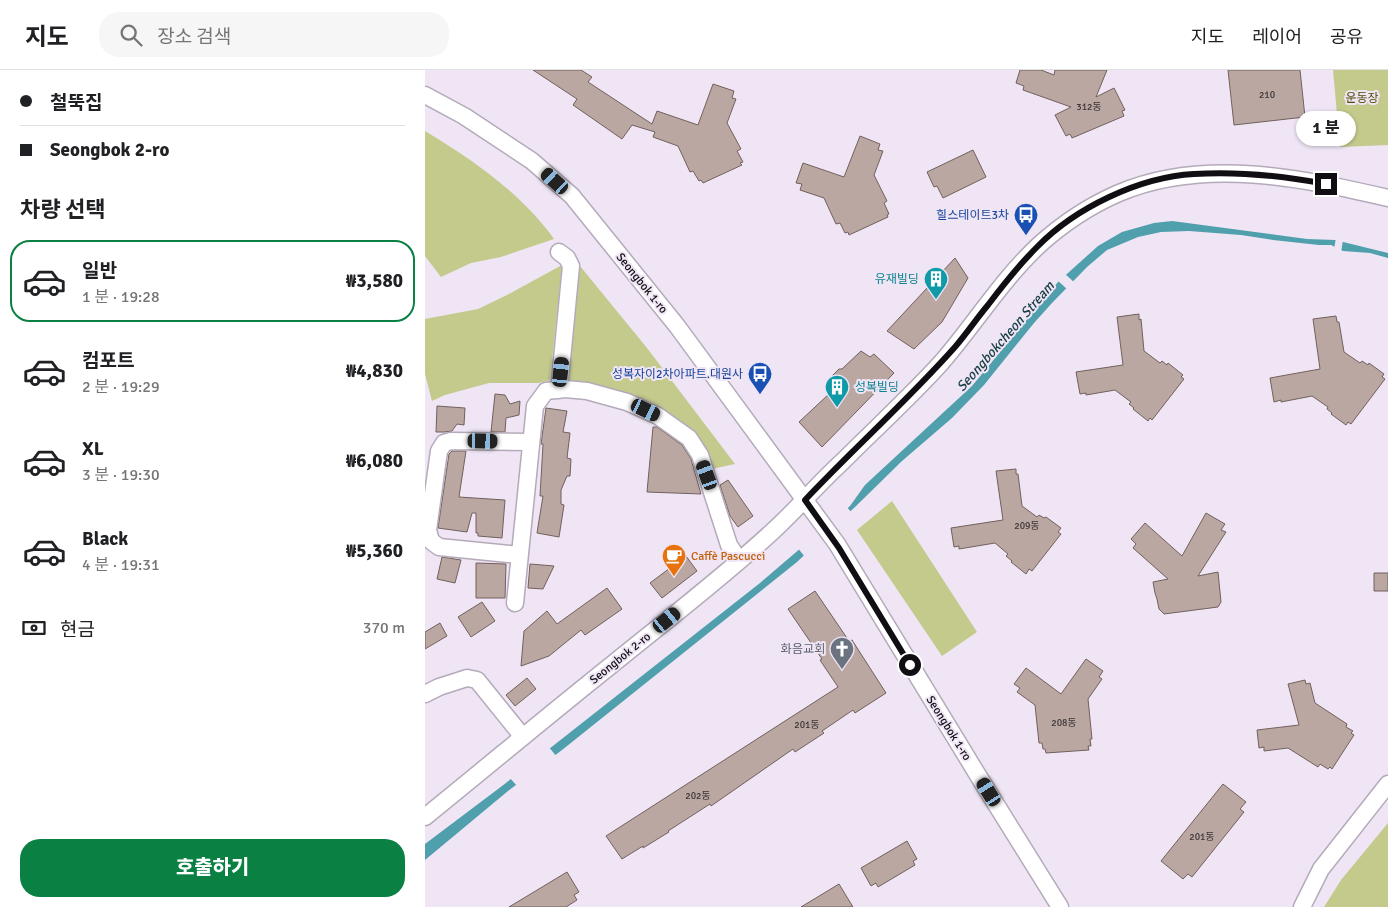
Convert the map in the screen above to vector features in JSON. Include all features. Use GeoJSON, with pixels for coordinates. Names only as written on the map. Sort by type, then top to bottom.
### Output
{"type":"FeatureCollection","features":[{"type":"Feature","properties":{"kind":"street","name":"Seongbok 1-ro"},"geometry":{"type":"LineString","coordinates":[[425,95],[464,116],[533,161],[571,196],[677,326],[839,548],[1061,907]]}},
{"type":"Feature","properties":{"kind":"street","name":"Seongbok 2-ro"},"geometry":{"type":"LineString","coordinates":[[425,817],[695,598],[773,531],[922,383],[1039,246],[1088,207],[1122,192],[1162,179],[1193,174],[1219,173],[1291,178],[1388,198]]}},
{"type":"Feature","properties":{"kind":"street"},"geometry":{"type":"LineString","coordinates":[[559,252],[567,258],[571,266],[559,390]]}},
{"type":"Feature","properties":{"kind":"street"},"geometry":{"type":"LineString","coordinates":[[515,603],[535,406],[546,390],[587,391],[627,402],[658,416],[689,438],[700,455],[729,545],[739,560]]}},
{"type":"Feature","properties":{"kind":"street"},"geometry":{"type":"LineString","coordinates":[[519,555],[439,547],[431,541],[428,530],[430,478],[439,451],[444,443],[451,441],[531,442]]}},
{"type":"Feature","properties":{"kind":"street"},"geometry":{"type":"LineString","coordinates":[[425,706],[432,703],[432,691],[467,678],[477,680],[523,738]]}},
{"type":"Feature","properties":{"kind":"street"},"geometry":{"type":"LineString","coordinates":[[1302,907],[1321,869],[1388,784]]}},
{"type":"Feature","properties":{"kind":"green space","name":"운동장"},"geometry":{"type":"Polygon","coordinates":[[[1333,70],[1388,70],[1388,145],[1340,147],[1333,70]]]}},
{"type":"Feature","properties":{"kind":"green space"},"geometry":{"type":"Polygon","coordinates":[[[425,131],[478,166],[511,192],[541,222],[554,239],[501,257],[471,263],[441,277],[425,256],[425,131]]]}},
{"type":"Feature","properties":{"kind":"green space"},"geometry":{"type":"Polygon","coordinates":[[[562,265],[550,380],[539,383],[489,383],[445,395],[432,401],[425,374],[425,319],[478,309],[562,265]]]}},
{"type":"Feature","properties":{"kind":"green space"},"geometry":{"type":"Polygon","coordinates":[[[580,266],[647,348],[735,464],[712,469],[663,412],[620,391],[597,389],[568,380],[580,266]]]}},
{"type":"Feature","properties":{"kind":"green space"},"geometry":{"type":"Polygon","coordinates":[[[892,501],[977,632],[942,656],[857,530],[892,501]]]}},
{"type":"Feature","properties":{"kind":"green space"},"geometry":{"type":"Polygon","coordinates":[[[1388,823],[1388,907],[1324,907],[1341,880],[1388,823]]]}},
{"type":"Feature","properties":{"kind":"water"},"geometry":{"type":"Polygon","coordinates":[[[1172,221],[1307,239],[1335,240],[1388,253],[1388,258],[1370,253],[1343,251],[1331,245],[1189,231],[1161,232],[1138,237],[1107,250],[1087,267],[1052,303],[984,385],[952,418],[902,461],[797,562],[508,791],[425,860],[425,844],[502,786],[760,583],[850,506],[865,485],[972,386],[1058,282],[1098,246],[1122,232],[1154,223],[1172,221]]]}},
{"type":"Feature","properties":{"kind":"pier"},"geometry":{"type":"Polygon","coordinates":[[[1336,238],[1343,240],[1341,253],[1334,249],[1336,238]]]}},
{"type":"Feature","properties":{"kind":"pier"},"geometry":{"type":"Polygon","coordinates":[[[1064,273],[1075,283],[1068,290],[1057,280],[1064,273]]]}},
{"type":"Feature","properties":{"kind":"pier"},"geometry":{"type":"Polygon","coordinates":[[[846,506],[852,513],[805,557],[797,547],[846,506]]]}},
{"type":"Feature","properties":{"kind":"pier"},"geometry":{"type":"Polygon","coordinates":[[[548,746],[557,757],[518,787],[509,777],[548,746]]]}},
{"type":"Feature","properties":{"kind":"building"},"geometry":{"type":"Polygon","coordinates":[[[533,70],[581,70],[592,77],[588,82],[652,124],[657,111],[698,125],[713,84],[734,91],[732,98],[736,99],[727,123],[741,149],[737,151],[743,162],[740,163],[742,165],[703,183],[701,180],[699,181],[693,171],[690,172],[678,146],[653,137],[655,132],[632,125],[622,139],[573,105],[577,99],[533,70]]]}},
{"type":"Feature","properties":{"kind":"building"},"geometry":{"type":"Polygon","coordinates":[[[1020,70],[1041,70],[1054,75],[1055,70],[1107,70],[1096,97],[1114,88],[1125,110],[1122,111],[1124,116],[1072,138],[1070,134],[1066,136],[1055,115],[1071,107],[1023,90],[1024,86],[1016,83],[1020,70]]]}},
{"type":"Feature","properties":{"kind":"building"},"geometry":{"type":"Polygon","coordinates":[[[1228,70],[1300,70],[1305,117],[1234,125],[1228,70]]]}},
{"type":"Feature","properties":{"kind":"building"},"geometry":{"type":"Polygon","coordinates":[[[860,136],[880,144],[878,150],[883,151],[874,175],[887,201],[884,203],[889,214],[887,215],[888,217],[849,235],[848,232],[845,233],[840,223],[836,224],[824,198],[800,190],[802,184],[796,183],[803,163],[844,177],[860,136]]]}},
{"type":"Feature","properties":{"kind":"building"},"geometry":{"type":"Polygon","coordinates":[[[973,150],[986,177],[943,198],[937,186],[934,187],[927,172],[973,150]]]}},
{"type":"Feature","properties":{"kind":"building","name":"유재빌딩"},"geometry":{"type":"Polygon","coordinates":[[[955,258],[968,278],[942,322],[914,349],[887,331],[955,258]]]}},
{"type":"Feature","properties":{"kind":"building"},"geometry":{"type":"Polygon","coordinates":[[[1139,314],[1144,351],[1160,363],[1162,361],[1167,365],[1168,363],[1183,375],[1181,377],[1184,379],[1152,420],[1150,418],[1148,421],[1133,409],[1129,404],[1131,402],[1115,390],[1086,395],[1086,393],[1080,394],[1076,372],[1123,365],[1117,317],[1139,314]]]}},
{"type":"Feature","properties":{"kind":"building"},"geometry":{"type":"Polygon","coordinates":[[[1336,316],[1337,322],[1339,322],[1344,352],[1360,363],[1362,361],[1368,365],[1369,363],[1384,374],[1382,377],[1385,379],[1351,424],[1348,422],[1346,425],[1331,414],[1327,409],[1328,407],[1312,396],[1274,402],[1270,378],[1320,369],[1313,319],[1336,316]]]}},
{"type":"Feature","properties":{"kind":"building","name":"성복빌딩"},"geometry":{"type":"Polygon","coordinates":[[[861,351],[870,357],[874,354],[894,373],[822,447],[799,422],[830,393],[826,387],[834,379],[832,376],[861,351]]]}},
{"type":"Feature","properties":{"kind":"building"},"geometry":{"type":"Polygon","coordinates":[[[495,394],[505,395],[510,404],[520,401],[519,415],[506,418],[505,432],[491,432],[495,394]]]}},
{"type":"Feature","properties":{"kind":"building"},"geometry":{"type":"Polygon","coordinates":[[[437,406],[465,408],[464,425],[457,424],[452,431],[436,432],[437,406]]]}},
{"type":"Feature","properties":{"kind":"building"},"geometry":{"type":"Polygon","coordinates":[[[546,408],[567,411],[563,432],[570,433],[567,458],[571,459],[570,476],[567,476],[561,490],[561,504],[564,505],[559,537],[537,533],[543,496],[540,496],[543,444],[541,444],[546,408]]]}},
{"type":"Feature","properties":{"kind":"building"},"geometry":{"type":"Polygon","coordinates":[[[653,427],[657,427],[682,445],[691,459],[701,494],[647,492],[653,427]]]}},
{"type":"Feature","properties":{"kind":"building"},"geometry":{"type":"Polygon","coordinates":[[[452,451],[466,451],[459,497],[505,500],[502,538],[478,536],[478,533],[476,533],[476,513],[472,513],[467,532],[438,528],[449,454],[452,451]]]}},
{"type":"Feature","properties":{"kind":"building"},"geometry":{"type":"Polygon","coordinates":[[[1016,469],[1022,506],[1037,517],[1039,515],[1044,518],[1046,517],[1061,528],[1058,532],[1061,534],[1032,571],[1029,569],[1026,574],[1011,562],[1006,556],[1008,554],[995,543],[959,549],[959,546],[954,547],[951,528],[1003,520],[996,471],[1016,469]]]}},
{"type":"Feature","properties":{"kind":"building"},"geometry":{"type":"Polygon","coordinates":[[[728,480],[753,516],[738,527],[730,516],[720,485],[728,480]]]}},
{"type":"Feature","properties":{"kind":"building"},"geometry":{"type":"Polygon","coordinates":[[[1206,513],[1225,524],[1221,530],[1226,532],[1198,576],[1218,572],[1221,602],[1218,607],[1164,614],[1159,609],[1153,582],[1168,579],[1133,548],[1136,544],[1131,539],[1145,523],[1182,556],[1206,513]]]}},
{"type":"Feature","properties":{"kind":"building","name":"Caffè Pascucci"},"geometry":{"type":"Polygon","coordinates":[[[686,556],[697,571],[662,598],[650,583],[686,556]]]}},
{"type":"Feature","properties":{"kind":"building"},"geometry":{"type":"Polygon","coordinates":[[[442,557],[461,560],[455,583],[437,579],[442,557]]]}},
{"type":"Feature","properties":{"kind":"building"},"geometry":{"type":"Polygon","coordinates":[[[476,563],[506,564],[505,598],[476,598],[476,563]]]}},
{"type":"Feature","properties":{"kind":"building"},"geometry":{"type":"Polygon","coordinates":[[[530,564],[554,566],[543,589],[528,588],[530,564]]]}},
{"type":"Feature","properties":{"kind":"building"},"geometry":{"type":"Polygon","coordinates":[[[1374,573],[1388,573],[1388,591],[1374,591],[1374,573]]]}},
{"type":"Feature","properties":{"kind":"building"},"geometry":{"type":"Polygon","coordinates":[[[607,588],[622,609],[585,635],[581,630],[549,656],[521,666],[524,631],[547,611],[557,624],[607,588]]]}},
{"type":"Feature","properties":{"kind":"building"},"geometry":{"type":"Polygon","coordinates":[[[815,591],[849,641],[852,640],[886,693],[855,713],[853,710],[822,731],[824,733],[795,752],[793,749],[711,806],[710,804],[669,832],[622,859],[606,836],[838,687],[820,660],[822,659],[788,609],[815,591]]]}},
{"type":"Feature","properties":{"kind":"building"},"geometry":{"type":"Polygon","coordinates":[[[482,602],[495,621],[471,637],[458,617],[482,602]]]}},
{"type":"Feature","properties":{"kind":"building"},"geometry":{"type":"Polygon","coordinates":[[[440,623],[447,636],[425,649],[425,632],[440,623]]]}},
{"type":"Feature","properties":{"kind":"building"},"geometry":{"type":"Polygon","coordinates":[[[1086,659],[1103,671],[1099,677],[1102,679],[1088,699],[1091,746],[1088,746],[1089,750],[1046,753],[1042,743],[1039,743],[1035,705],[1017,692],[1020,688],[1014,684],[1026,668],[1061,694],[1086,659]]]}},
{"type":"Feature","properties":{"kind":"building"},"geometry":{"type":"Polygon","coordinates":[[[527,678],[536,689],[515,706],[506,695],[527,678]]]}},
{"type":"Feature","properties":{"kind":"building"},"geometry":{"type":"Polygon","coordinates":[[[1305,680],[1306,684],[1310,683],[1315,703],[1347,724],[1346,727],[1353,731],[1351,733],[1354,735],[1332,769],[1330,767],[1328,769],[1320,764],[1318,767],[1288,748],[1264,751],[1264,747],[1259,748],[1257,730],[1299,725],[1288,684],[1305,680]]]}},
{"type":"Feature","properties":{"kind":"building"},"geometry":{"type":"Polygon","coordinates":[[[1223,784],[1246,802],[1240,809],[1244,812],[1192,877],[1188,874],[1183,879],[1161,861],[1223,784]]]}},
{"type":"Feature","properties":{"kind":"building"},"geometry":{"type":"Polygon","coordinates":[[[907,841],[917,859],[913,861],[915,865],[878,887],[876,883],[871,886],[861,868],[907,841]]]}},
{"type":"Feature","properties":{"kind":"building"},"geometry":{"type":"Polygon","coordinates":[[[567,872],[579,892],[574,895],[577,900],[566,907],[509,907],[567,872]]]}},
{"type":"Feature","properties":{"kind":"building"},"geometry":{"type":"Polygon","coordinates":[[[839,884],[853,907],[801,907],[839,884]]]}},
{"type":"Feature","properties":{"kind":"place","name":"힐스테이트3차"},"geometry":{"type":"Point","coordinates":[1026,236]}},
{"type":"Feature","properties":{"kind":"place","name":"유재빌딩"},"geometry":{"type":"Point","coordinates":[936,300]}},
{"type":"Feature","properties":{"kind":"place","name":"성복자이2차아파트.대원사"},"geometry":{"type":"Point","coordinates":[760,395]}},
{"type":"Feature","properties":{"kind":"place","name":"성복빌딩"},"geometry":{"type":"Point","coordinates":[837,408]}},
{"type":"Feature","properties":{"kind":"place","name":"Caffè Pascucci"},"geometry":{"type":"Point","coordinates":[674,577]}},
{"type":"Feature","properties":{"kind":"place","name":"화음교회"},"geometry":{"type":"Point","coordinates":[842,670]}},
{"type":"Feature","properties":{"kind":"route"},"geometry":{"type":"LineString","coordinates":[[910,665],[839,548],[805,500],[922,383],[957,344],[1017,268],[1039,246],[1088,207],[1122,192],[1162,179],[1193,174],[1219,173],[1291,178],[1326,184]]}},
{"type":"Feature","properties":{"kind":"water label","name":"Seongbokcheon Stream"},"geometry":{"type":"Point","coordinates":[1005,336]}}]}
